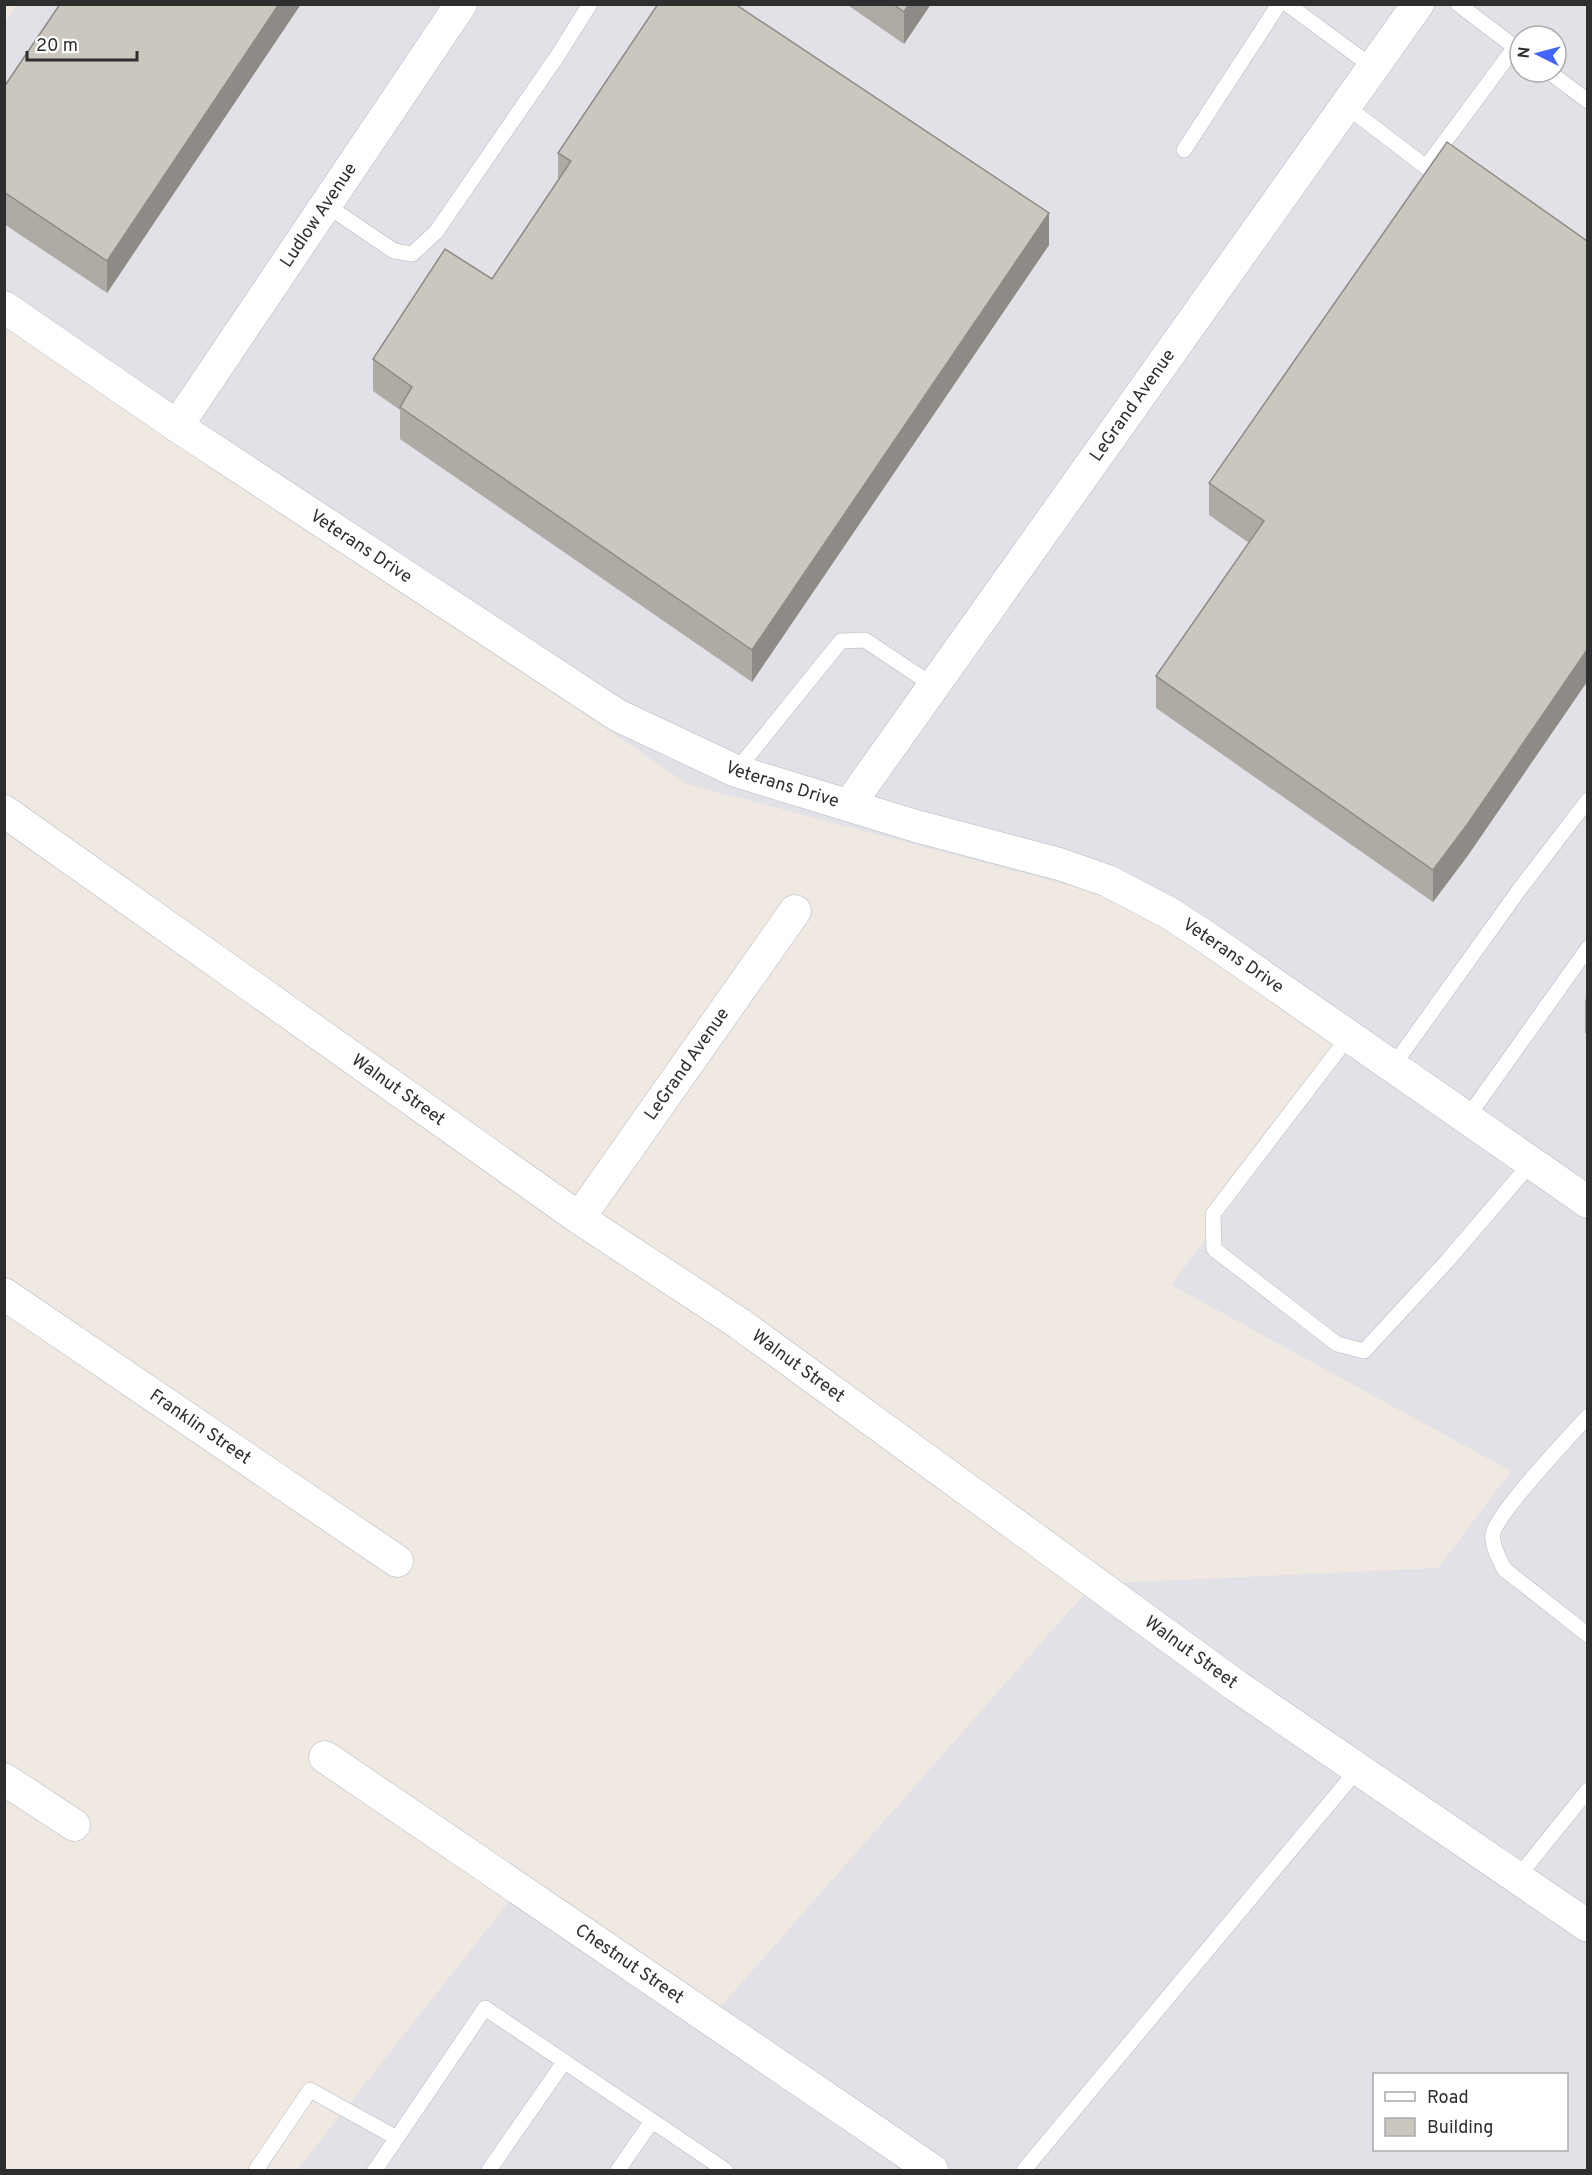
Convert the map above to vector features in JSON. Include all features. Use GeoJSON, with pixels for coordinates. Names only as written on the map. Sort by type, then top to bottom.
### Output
{"type":"FeatureCollection","features":[{"type":"Feature","properties":{"kind":"street","name":"Ludlow Avenue"},"geometry":{"type":"LineString","coordinates":[[177,426],[461,4]]}},
{"type":"Feature","properties":{"kind":"street","name":"LeGrand Avenue"},"geometry":{"type":"LineString","coordinates":[[849,805],[1418,4]]}},
{"type":"Feature","properties":{"kind":"street","name":"Veterans Drive"},"geometry":{"type":"LineString","coordinates":[[4,307],[177,426],[617,715],[736,771],[915,826],[1059,864],[1108,881],[1169,912],[1587,1202]]}},
{"type":"Feature","properties":{"kind":"street","name":"Walnut Street"},"geometry":{"type":"LineString","coordinates":[[4,810],[579,1218],[740,1324],[1238,1687],[1587,1926]]}},
{"type":"Feature","properties":{"kind":"street","name":"LeGrand Avenue"},"geometry":{"type":"LineString","coordinates":[[579,1218],[795,911]]}},
{"type":"Feature","properties":{"kind":"street","name":"Franklin Street"},"geometry":{"type":"LineString","coordinates":[[4,1294],[397,1561]]}},
{"type":"Feature","properties":{"kind":"street","name":"Chestnut Street"},"geometry":{"type":"LineString","coordinates":[[325,1757],[932,2170]]}},
{"type":"Feature","properties":{"kind":"street"},"geometry":{"type":"LineString","coordinates":[[4,1779],[74,1825]]}},
{"type":"Feature","properties":{"kind":"lane"},"geometry":{"type":"LineString","coordinates":[[326,205],[394,251],[412,254],[435,232],[558,55],[590,4]]}},
{"type":"Feature","properties":{"kind":"lane"},"geometry":{"type":"LineString","coordinates":[[1184,150],[1279,4]]}},
{"type":"Feature","properties":{"kind":"lane"},"geometry":{"type":"LineString","coordinates":[[1287,4],[1374,68]]}},
{"type":"Feature","properties":{"kind":"lane"},"geometry":{"type":"LineString","coordinates":[[1458,4],[1508,42]]}},
{"type":"Feature","properties":{"kind":"lane"},"geometry":{"type":"LineString","coordinates":[[1346,106],[1426,167],[1508,62]]}},
{"type":"Feature","properties":{"kind":"lane"},"geometry":{"type":"LineString","coordinates":[[1565,84],[1587,101]]}},
{"type":"Feature","properties":{"kind":"lane"},"geometry":{"type":"LineString","coordinates":[[736,771],[841,641],[865,640],[934,686]]}},
{"type":"Feature","properties":{"kind":"lane"},"geometry":{"type":"LineString","coordinates":[[1393,1066],[1519,890],[1587,800]]}},
{"type":"Feature","properties":{"kind":"lane"},"geometry":{"type":"LineString","coordinates":[[1467,1118],[1587,948]]}},
{"type":"Feature","properties":{"kind":"lane"},"geometry":{"type":"LineString","coordinates":[[1349,1036],[1213,1214],[1214,1249],[1336,1344],[1364,1351],[1448,1260],[1531,1163]]}},
{"type":"Feature","properties":{"kind":"lane"},"geometry":{"type":"LineString","coordinates":[[1587,1416],[1503,1514],[1493,1535],[1497,1555],[1504,1569],[1587,1635]]}},
{"type":"Feature","properties":{"kind":"lane"},"geometry":{"type":"LineString","coordinates":[[1024,2170],[1358,1769]]}},
{"type":"Feature","properties":{"kind":"lane"},"geometry":{"type":"LineString","coordinates":[[1517,1878],[1587,1790]]}},
{"type":"Feature","properties":{"kind":"lane"},"geometry":{"type":"LineString","coordinates":[[375,2170],[485,2008],[725,2170]]}},
{"type":"Feature","properties":{"kind":"lane"},"geometry":{"type":"LineString","coordinates":[[489,2170],[564,2062]]}},
{"type":"Feature","properties":{"kind":"lane"},"geometry":{"type":"LineString","coordinates":[[256,2170],[310,2090],[397,2138]]}},
{"type":"Feature","properties":{"kind":"lane"},"geometry":{"type":"LineString","coordinates":[[618,2170],[652,2121]]}},
{"type":"Feature","properties":{"kind":"shaded area"},"geometry":{"type":"Polygon","coordinates":[[[17,5],[1587,5],[1587,2170],[297,2170],[515,1894],[699,2031],[1093,1584],[1438,1568],[1511,1471],[1171,1285],[1353,1041],[1169,912],[687,784],[5,315],[4,23],[17,5]]]}},
{"type":"Feature","properties":{"kind":"building"},"geometry":{"type":"Polygon","coordinates":[[[60,4],[279,4],[107,261],[4,192],[4,87],[60,4]]]}},
{"type":"Feature","properties":{"kind":"building"},"geometry":{"type":"Polygon","coordinates":[[[658,4],[735,4],[1049,213],[752,650],[400,407],[412,387],[373,359],[445,249],[492,279],[571,161],[558,153],[658,4]]]}},
{"type":"Feature","properties":{"kind":"building"},"geometry":{"type":"Polygon","coordinates":[[[893,4],[909,4],[904,12],[893,4]]]}},
{"type":"Feature","properties":{"kind":"building"},"geometry":{"type":"Polygon","coordinates":[[[1447,142],[1587,241],[1587,650],[1469,822],[1433,870],[1156,676],[1264,521],[1209,483],[1447,142]]]}}]}
